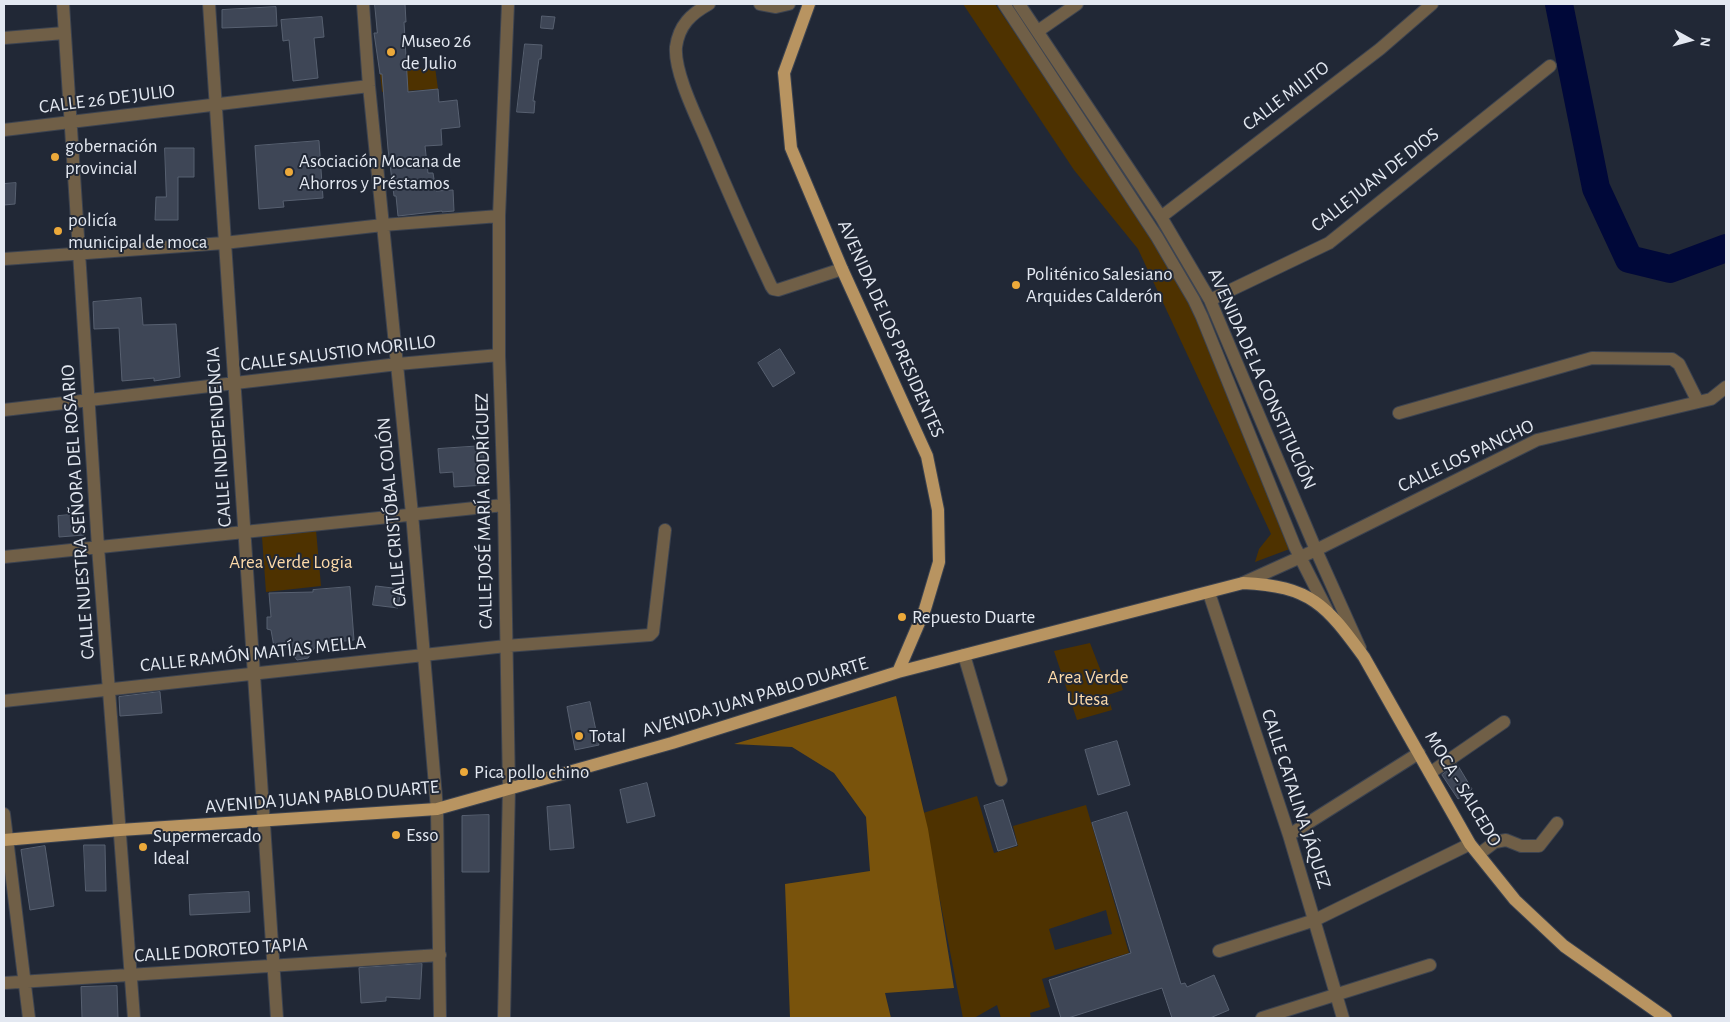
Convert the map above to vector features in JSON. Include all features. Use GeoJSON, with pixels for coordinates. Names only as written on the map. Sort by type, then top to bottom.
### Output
{"type":"FeatureCollection","features":[{"type":"Feature","properties":{"kind":"main road","name":"AVENIDA DE LOS PRESIDENTES"},"geometry":{"type":"LineString","coordinates":[[809,4],[784,73],[791,148],[842,269],[927,456],[938,510],[938,562],[925,609],[898,672]]}},
{"type":"Feature","properties":{"kind":"main road","name":"AVENIDA JUAN PABLO DUARTE"},"geometry":{"type":"LineString","coordinates":[[5,840],[120,830],[264,822],[437,809],[672,743],[898,672],[1243,583],[1265,584],[1295,591],[1311,598],[1327,610],[1364,657]]}},
{"type":"Feature","properties":{"kind":"main road","name":"MOCA - SALCEDO"},"geometry":{"type":"LineString","coordinates":[[1364,657],[1470,844],[1515,900],[1564,946],[1666,1018]]}},
{"type":"Feature","properties":{"kind":"street","name":"CALLE NUESTRA SEÑORA DEL ROSARIO"},"geometry":{"type":"LineString","coordinates":[[63,4],[98,547],[134,1018]]}},
{"type":"Feature","properties":{"kind":"street","name":"CALLE INDEPENDENCIA"},"geometry":{"type":"LineString","coordinates":[[209,4],[277,1018]]}},
{"type":"Feature","properties":{"kind":"street","name":"CALLE CRISTÓBAL COLÓN"},"geometry":{"type":"LineString","coordinates":[[362,4],[412,514],[437,809],[440,1018]]}},
{"type":"Feature","properties":{"kind":"street","name":"CALLE JOSÉ MARÍA RODRÍGUEZ"},"geometry":{"type":"LineString","coordinates":[[504,1018],[509,788],[504,505],[499,355],[498,216],[508,4]]}},
{"type":"Feature","properties":{"kind":"street"},"geometry":{"type":"LineString","coordinates":[[709,4],[691,15],[683,26],[676,46],[677,62],[696,115],[743,226],[773,290],[842,269]]}},
{"type":"Feature","properties":{"kind":"street"},"geometry":{"type":"LineString","coordinates":[[760,4],[776,6],[789,4]]}},
{"type":"Feature","properties":{"kind":"street","name":"AVENIDA DE LA CONSTITUCIÓN"},"geometry":{"type":"LineString","coordinates":[[1004,4],[1157,237],[1194,300],[1300,558],[1327,610]]}},
{"type":"Feature","properties":{"kind":"street","name":"AVENIDA DE LA CONSTITUCIÓN"},"geometry":{"type":"LineString","coordinates":[[1019,4],[1161,217],[1210,300],[1316,550],[1364,657]]}},
{"type":"Feature","properties":{"kind":"street"},"geometry":{"type":"LineString","coordinates":[[1038,31],[1077,4]]}},
{"type":"Feature","properties":{"kind":"street","name":"CALLE MILITO"},"geometry":{"type":"LineString","coordinates":[[1161,217],[1380,49],[1432,4]]}},
{"type":"Feature","properties":{"kind":"street"},"geometry":{"type":"LineString","coordinates":[[4,38],[64,33]]}},
{"type":"Feature","properties":{"kind":"street","name":"CALLE JUAN DE DIOS"},"geometry":{"type":"LineString","coordinates":[[1210,300],[1329,243],[1550,66]]}},
{"type":"Feature","properties":{"kind":"street","name":"CALLE 26 DE JULIO"},"geometry":{"type":"LineString","coordinates":[[4,130],[369,86]]}},
{"type":"Feature","properties":{"kind":"street"},"geometry":{"type":"LineString","coordinates":[[4,259],[224,243],[383,225],[498,216]]}},
{"type":"Feature","properties":{"kind":"street","name":"CALLE SALUSTIO MORILLO"},"geometry":{"type":"LineString","coordinates":[[4,410],[398,364],[499,355]]}},
{"type":"Feature","properties":{"kind":"street"},"geometry":{"type":"LineString","coordinates":[[1399,413],[1592,358],[1672,359],[1679,364],[1698,402]]}},
{"type":"Feature","properties":{"kind":"street","name":"CALLE LOS PANCHO"},"geometry":{"type":"LineString","coordinates":[[1243,583],[1300,558],[1537,440],[1711,399],[1726,387]]}},
{"type":"Feature","properties":{"kind":"street"},"geometry":{"type":"LineString","coordinates":[[4,557],[504,505]]}},
{"type":"Feature","properties":{"kind":"street","name":"CALLE RAMÓN MATÍAS MELLA"},"geometry":{"type":"LineString","coordinates":[[4,700],[506,646],[649,635],[652,634],[665,530]]}},
{"type":"Feature","properties":{"kind":"street","name":"CALLE CATALINA JÁQUEZ"},"geometry":{"type":"LineString","coordinates":[[1209,592],[1289,835],[1343,1018]]}},
{"type":"Feature","properties":{"kind":"street"},"geometry":{"type":"LineString","coordinates":[[964,655],[1001,780]]}},
{"type":"Feature","properties":{"kind":"street"},"geometry":{"type":"LineString","coordinates":[[1430,773],[1504,722]]}},
{"type":"Feature","properties":{"kind":"street"},"geometry":{"type":"LineString","coordinates":[[1289,835],[1419,753]]}},
{"type":"Feature","properties":{"kind":"street"},"geometry":{"type":"LineString","coordinates":[[4,814],[5,840],[29,1018]]}},
{"type":"Feature","properties":{"kind":"street"},"geometry":{"type":"LineString","coordinates":[[1479,854],[1495,842],[1506,840],[1520,846],[1539,846],[1558,823]]}},
{"type":"Feature","properties":{"kind":"street"},"geometry":{"type":"LineString","coordinates":[[1219,952],[1315,920],[1470,844]]}},
{"type":"Feature","properties":{"kind":"street","name":"CALLE DOROTEO TAPIA"},"geometry":{"type":"LineString","coordinates":[[4,983],[440,955]]}},
{"type":"Feature","properties":{"kind":"street"},"geometry":{"type":"LineString","coordinates":[[1262,1018],[1337,996],[1430,965]]}},
{"type":"Feature","properties":{"kind":"green space"},"geometry":{"type":"Polygon","coordinates":[[[963,4],[995,4],[1157,237],[1194,300],[1295,547],[1255,562],[1259,549],[1271,534],[1138,249],[1074,170],[963,4]]]}},
{"type":"Feature","properties":{"kind":"green space"},"geometry":{"type":"Polygon","coordinates":[[[435,67],[438,89],[382,92],[380,74],[435,67]]]}},
{"type":"Feature","properties":{"kind":"green space","name":"Area Verde Logia"},"geometry":{"type":"Polygon","coordinates":[[[316,530],[321,586],[266,592],[262,537],[316,530]]]}},
{"type":"Feature","properties":{"kind":"green space","name":"Area Verde Utesa"},"geometry":{"type":"Polygon","coordinates":[[[1090,643],[1102,674],[1117,670],[1123,690],[1108,695],[1112,710],[1077,720],[1054,651],[1090,643]]]}},
{"type":"Feature","properties":{"kind":"green space"},"geometry":{"type":"Polygon","coordinates":[[[977,796],[994,853],[1018,846],[1013,826],[1086,805],[1129,953],[1042,979],[1050,1007],[1030,1013],[1031,1018],[1001,1018],[997,1005],[974,1018],[963,1018],[923,813],[977,796]],[[1106,910],[1049,929],[1055,950],[1112,934],[1106,910]]]}},
{"type":"Feature","properties":{"kind":"shaded area"},"geometry":{"type":"Polygon","coordinates":[[[896,696],[928,829],[954,988],[885,993],[891,1018],[790,1018],[785,884],[870,871],[866,817],[834,773],[792,747],[734,744],[896,696]]]}},
{"type":"Feature","properties":{"kind":"building"},"geometry":{"type":"Polygon","coordinates":[[[375,4],[405,4],[406,22],[404,22],[408,92],[438,89],[439,102],[457,100],[460,127],[441,129],[442,145],[425,146],[428,173],[433,173],[436,191],[453,190],[454,211],[398,216],[388,149],[382,74],[380,74],[374,33],[377,33],[375,4]]]}},
{"type":"Feature","properties":{"kind":"building"},"geometry":{"type":"Polygon","coordinates":[[[276,7],[277,26],[222,28],[222,10],[276,7]]]}},
{"type":"Feature","properties":{"kind":"building"},"geometry":{"type":"Polygon","coordinates":[[[542,16],[555,17],[553,29],[541,28],[542,16]]]}},
{"type":"Feature","properties":{"kind":"building"},"geometry":{"type":"Polygon","coordinates":[[[322,17],[324,37],[314,38],[318,78],[293,81],[289,40],[283,41],[281,20],[322,17]]]}},
{"type":"Feature","properties":{"kind":"building"},"geometry":{"type":"Polygon","coordinates":[[[525,44],[542,45],[533,101],[535,101],[534,113],[517,112],[525,44]]]}},
{"type":"Feature","properties":{"kind":"building","name":"Asociación Mocana de Ahorros y Préstamos"},"geometry":{"type":"Polygon","coordinates":[[[319,141],[323,198],[283,201],[284,207],[259,209],[255,146],[319,141]]]}},
{"type":"Feature","properties":{"kind":"building"},"geometry":{"type":"Polygon","coordinates":[[[165,148],[194,148],[194,177],[178,177],[178,220],[155,220],[156,197],[166,197],[165,148]]]}},
{"type":"Feature","properties":{"kind":"building"},"geometry":{"type":"Polygon","coordinates":[[[16,183],[15,204],[4,205],[4,184],[16,183]]]}},
{"type":"Feature","properties":{"kind":"building"},"geometry":{"type":"Polygon","coordinates":[[[141,298],[143,325],[176,324],[180,377],[154,381],[154,378],[122,381],[119,328],[94,329],[93,302],[141,298]]]}},
{"type":"Feature","properties":{"kind":"building"},"geometry":{"type":"Polygon","coordinates":[[[780,349],[795,373],[773,387],[758,363],[780,349]]]}},
{"type":"Feature","properties":{"kind":"building"},"geometry":{"type":"Polygon","coordinates":[[[483,446],[486,485],[454,487],[453,472],[440,473],[438,449],[483,446]]]}},
{"type":"Feature","properties":{"kind":"building"},"geometry":{"type":"Polygon","coordinates":[[[83,514],[84,535],[59,537],[58,516],[83,514]]]}},
{"type":"Feature","properties":{"kind":"building"},"geometry":{"type":"Polygon","coordinates":[[[376,586],[401,589],[398,608],[373,605],[376,586]]]}},
{"type":"Feature","properties":{"kind":"building"},"geometry":{"type":"Polygon","coordinates":[[[350,587],[354,640],[317,644],[308,658],[297,660],[288,647],[274,647],[271,630],[267,629],[267,617],[271,617],[269,593],[313,592],[313,590],[350,587]]]}},
{"type":"Feature","properties":{"kind":"building"},"geometry":{"type":"Polygon","coordinates":[[[160,692],[162,713],[120,716],[119,697],[160,692]]]}},
{"type":"Feature","properties":{"kind":"building"},"geometry":{"type":"Polygon","coordinates":[[[590,702],[599,745],[575,750],[567,707],[590,702]]]}},
{"type":"Feature","properties":{"kind":"building"},"geometry":{"type":"Polygon","coordinates":[[[1117,741],[1130,785],[1098,795],[1085,750],[1117,741]]]}},
{"type":"Feature","properties":{"kind":"building"},"geometry":{"type":"Polygon","coordinates":[[[1457,764],[1472,789],[1458,799],[1442,775],[1457,764]]]}},
{"type":"Feature","properties":{"kind":"building"},"geometry":{"type":"Polygon","coordinates":[[[647,783],[655,816],[627,823],[620,790],[647,783]]]}},
{"type":"Feature","properties":{"kind":"building"},"geometry":{"type":"Polygon","coordinates":[[[1003,800],[1017,845],[998,851],[984,806],[1003,800]]]}},
{"type":"Feature","properties":{"kind":"building"},"geometry":{"type":"Polygon","coordinates":[[[570,805],[574,848],[550,850],[547,807],[570,805]]]}},
{"type":"Feature","properties":{"kind":"building"},"geometry":{"type":"Polygon","coordinates":[[[1127,812],[1181,984],[1185,983],[1187,987],[1214,975],[1229,1010],[1210,1018],[1172,1018],[1162,988],[1068,1018],[1061,1018],[1049,980],[1131,953],[1092,823],[1127,812]]]}},
{"type":"Feature","properties":{"kind":"building"},"geometry":{"type":"Polygon","coordinates":[[[489,815],[489,872],[462,872],[462,816],[489,815]]]}},
{"type":"Feature","properties":{"kind":"building"},"geometry":{"type":"Polygon","coordinates":[[[84,845],[105,845],[106,891],[86,891],[84,845]]]}},
{"type":"Feature","properties":{"kind":"building"},"geometry":{"type":"Polygon","coordinates":[[[45,846],[54,906],[30,910],[21,850],[45,846]]]}},
{"type":"Feature","properties":{"kind":"building"},"geometry":{"type":"Polygon","coordinates":[[[249,892],[250,912],[190,915],[189,895],[249,892]]]}},
{"type":"Feature","properties":{"kind":"building"},"geometry":{"type":"Polygon","coordinates":[[[422,964],[420,999],[386,997],[386,1001],[361,1003],[359,968],[422,964]]]}},
{"type":"Feature","properties":{"kind":"building"},"geometry":{"type":"Polygon","coordinates":[[[117,986],[118,1018],[82,1018],[81,987],[117,986]]]}},
{"type":"Feature","properties":{"kind":"waterway"},"geometry":{"type":"LineString","coordinates":[[1559,4],[1596,188],[1629,259],[1670,269],[1726,248]]}},
{"type":"Feature","properties":{"kind":"place","name":"Museo 26 de Julio"},"geometry":{"type":"Point","coordinates":[391,52]}},
{"type":"Feature","properties":{"kind":"place","name":"gobernación provincial"},"geometry":{"type":"Point","coordinates":[55,157]}},
{"type":"Feature","properties":{"kind":"place","name":"Asociación Mocana de Ahorros y Préstamos"},"geometry":{"type":"Point","coordinates":[289,172]}},
{"type":"Feature","properties":{"kind":"place","name":"policía municipal de moca"},"geometry":{"type":"Point","coordinates":[58,231]}},
{"type":"Feature","properties":{"kind":"place","name":"Politénico Salesiano Arquides Calderón"},"geometry":{"type":"Point","coordinates":[1016,285]}},
{"type":"Feature","properties":{"kind":"place","name":"Repuesto Duarte"},"geometry":{"type":"Point","coordinates":[902,617]}},
{"type":"Feature","properties":{"kind":"place","name":"Total"},"geometry":{"type":"Point","coordinates":[579,736]}},
{"type":"Feature","properties":{"kind":"place","name":"Pica pollo chino"},"geometry":{"type":"Point","coordinates":[464,772]}},
{"type":"Feature","properties":{"kind":"place","name":"Esso"},"geometry":{"type":"Point","coordinates":[396,835]}},
{"type":"Feature","properties":{"kind":"place","name":"Supermercado Ideal"},"geometry":{"type":"Point","coordinates":[143,847]}}]}
